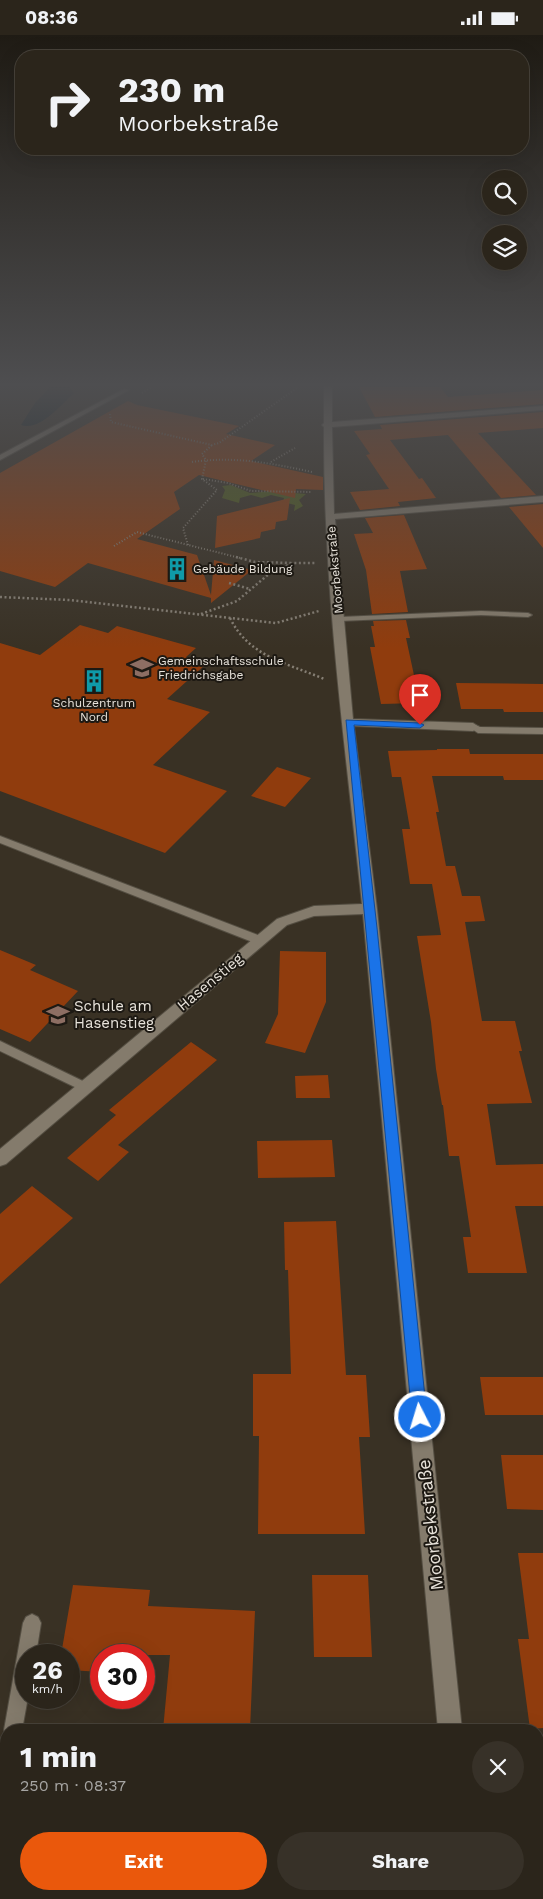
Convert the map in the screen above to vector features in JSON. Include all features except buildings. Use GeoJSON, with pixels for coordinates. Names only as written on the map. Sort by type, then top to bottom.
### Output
{"type":"FeatureCollection","features":[{"type":"Feature","properties":{"kind":"street","name":"Moorbekstraße"},"geometry":{"type":"LineString","coordinates":[[327,474],[344,690],[370,909],[449,1724]]}},
{"type":"Feature","properties":{"kind":"street"},"geometry":{"type":"LineString","coordinates":[[331,517],[543,499]]}},
{"type":"Feature","properties":{"kind":"street"},"geometry":{"type":"LineString","coordinates":[[349,722],[473,727]]}},
{"type":"Feature","properties":{"kind":"street","name":"Hasenstieg"},"geometry":{"type":"LineString","coordinates":[[0,1159],[282,922],[304,911],[316,909],[370,909]]}},
{"type":"Feature","properties":{"kind":"lane"},"geometry":{"type":"LineString","coordinates":[[339,616],[481,613],[528,615]]}},
{"type":"Feature","properties":{"kind":"lane"},"geometry":{"type":"LineString","coordinates":[[473,727],[478,730],[543,731]]}},
{"type":"Feature","properties":{"kind":"lane"},"geometry":{"type":"LineString","coordinates":[[0,839],[259,940]]}},
{"type":"Feature","properties":{"kind":"lane"},"geometry":{"type":"LineString","coordinates":[[0,1046],[85,1087]]}},
{"type":"Feature","properties":{"kind":"lane"},"geometry":{"type":"LineString","coordinates":[[28,1644],[32,1623]]}},
{"type":"Feature","properties":{"kind":"lane"},"geometry":{"type":"LineString","coordinates":[[14,1724],[17,1709]]}},
{"type":"Feature","properties":{"kind":"path"},"geometry":{"type":"LineString","coordinates":[[202,479],[203,474]]}},
{"type":"Feature","properties":{"kind":"path"},"geometry":{"type":"LineString","coordinates":[[202,479],[228,483],[251,491],[328,492]]}},
{"type":"Feature","properties":{"kind":"path"},"geometry":{"type":"LineString","coordinates":[[188,545],[184,528],[217,490],[202,479]]}},
{"type":"Feature","properties":{"kind":"path"},"geometry":{"type":"LineString","coordinates":[[114,546],[137,533],[255,562],[335,563]]}},
{"type":"Feature","properties":{"kind":"path"},"geometry":{"type":"LineString","coordinates":[[201,614],[237,601],[270,573],[293,563]]}},
{"type":"Feature","properties":{"kind":"path"},"geometry":{"type":"LineString","coordinates":[[229,583],[251,589]]}},
{"type":"Feature","properties":{"kind":"path"},"geometry":{"type":"LineString","coordinates":[[0,597],[70,600],[276,623],[319,611],[339,616]]}},
{"type":"Feature","properties":{"kind":"path"},"geometry":{"type":"LineString","coordinates":[[230,617],[234,629],[244,642],[272,658],[311,673],[344,690]]}},
{"type":"Feature","properties":{"kind":"green space"},"geometry":{"type":"Polygon","coordinates":[[[231,485],[250,493],[272,491],[306,494],[299,500],[303,506],[294,511],[295,505],[283,502],[284,498],[271,495],[262,498],[251,495],[240,498],[239,503],[222,498],[225,490],[222,486],[231,485]]]}},
{"type":"Feature","properties":{"kind":"place","name":"Gebäude Bildung"},"geometry":{"type":"Point","coordinates":[177,569]}},
{"type":"Feature","properties":{"kind":"place","name":"Gemeinschaftsschule Friedrichsgabe"},"geometry":{"type":"Point","coordinates":[142,668]}},
{"type":"Feature","properties":{"kind":"place","name":"Schulzentrum Nord"},"geometry":{"type":"Point","coordinates":[94,681]}},
{"type":"Feature","properties":{"kind":"place","name":"Schule am Hasenstieg"},"geometry":{"type":"Point","coordinates":[58,1015]}},
{"type":"Feature","properties":{"kind":"route"},"geometry":{"type":"LineString","coordinates":[[420,725],[349,722],[372,928],[420,1417]]}}]}
